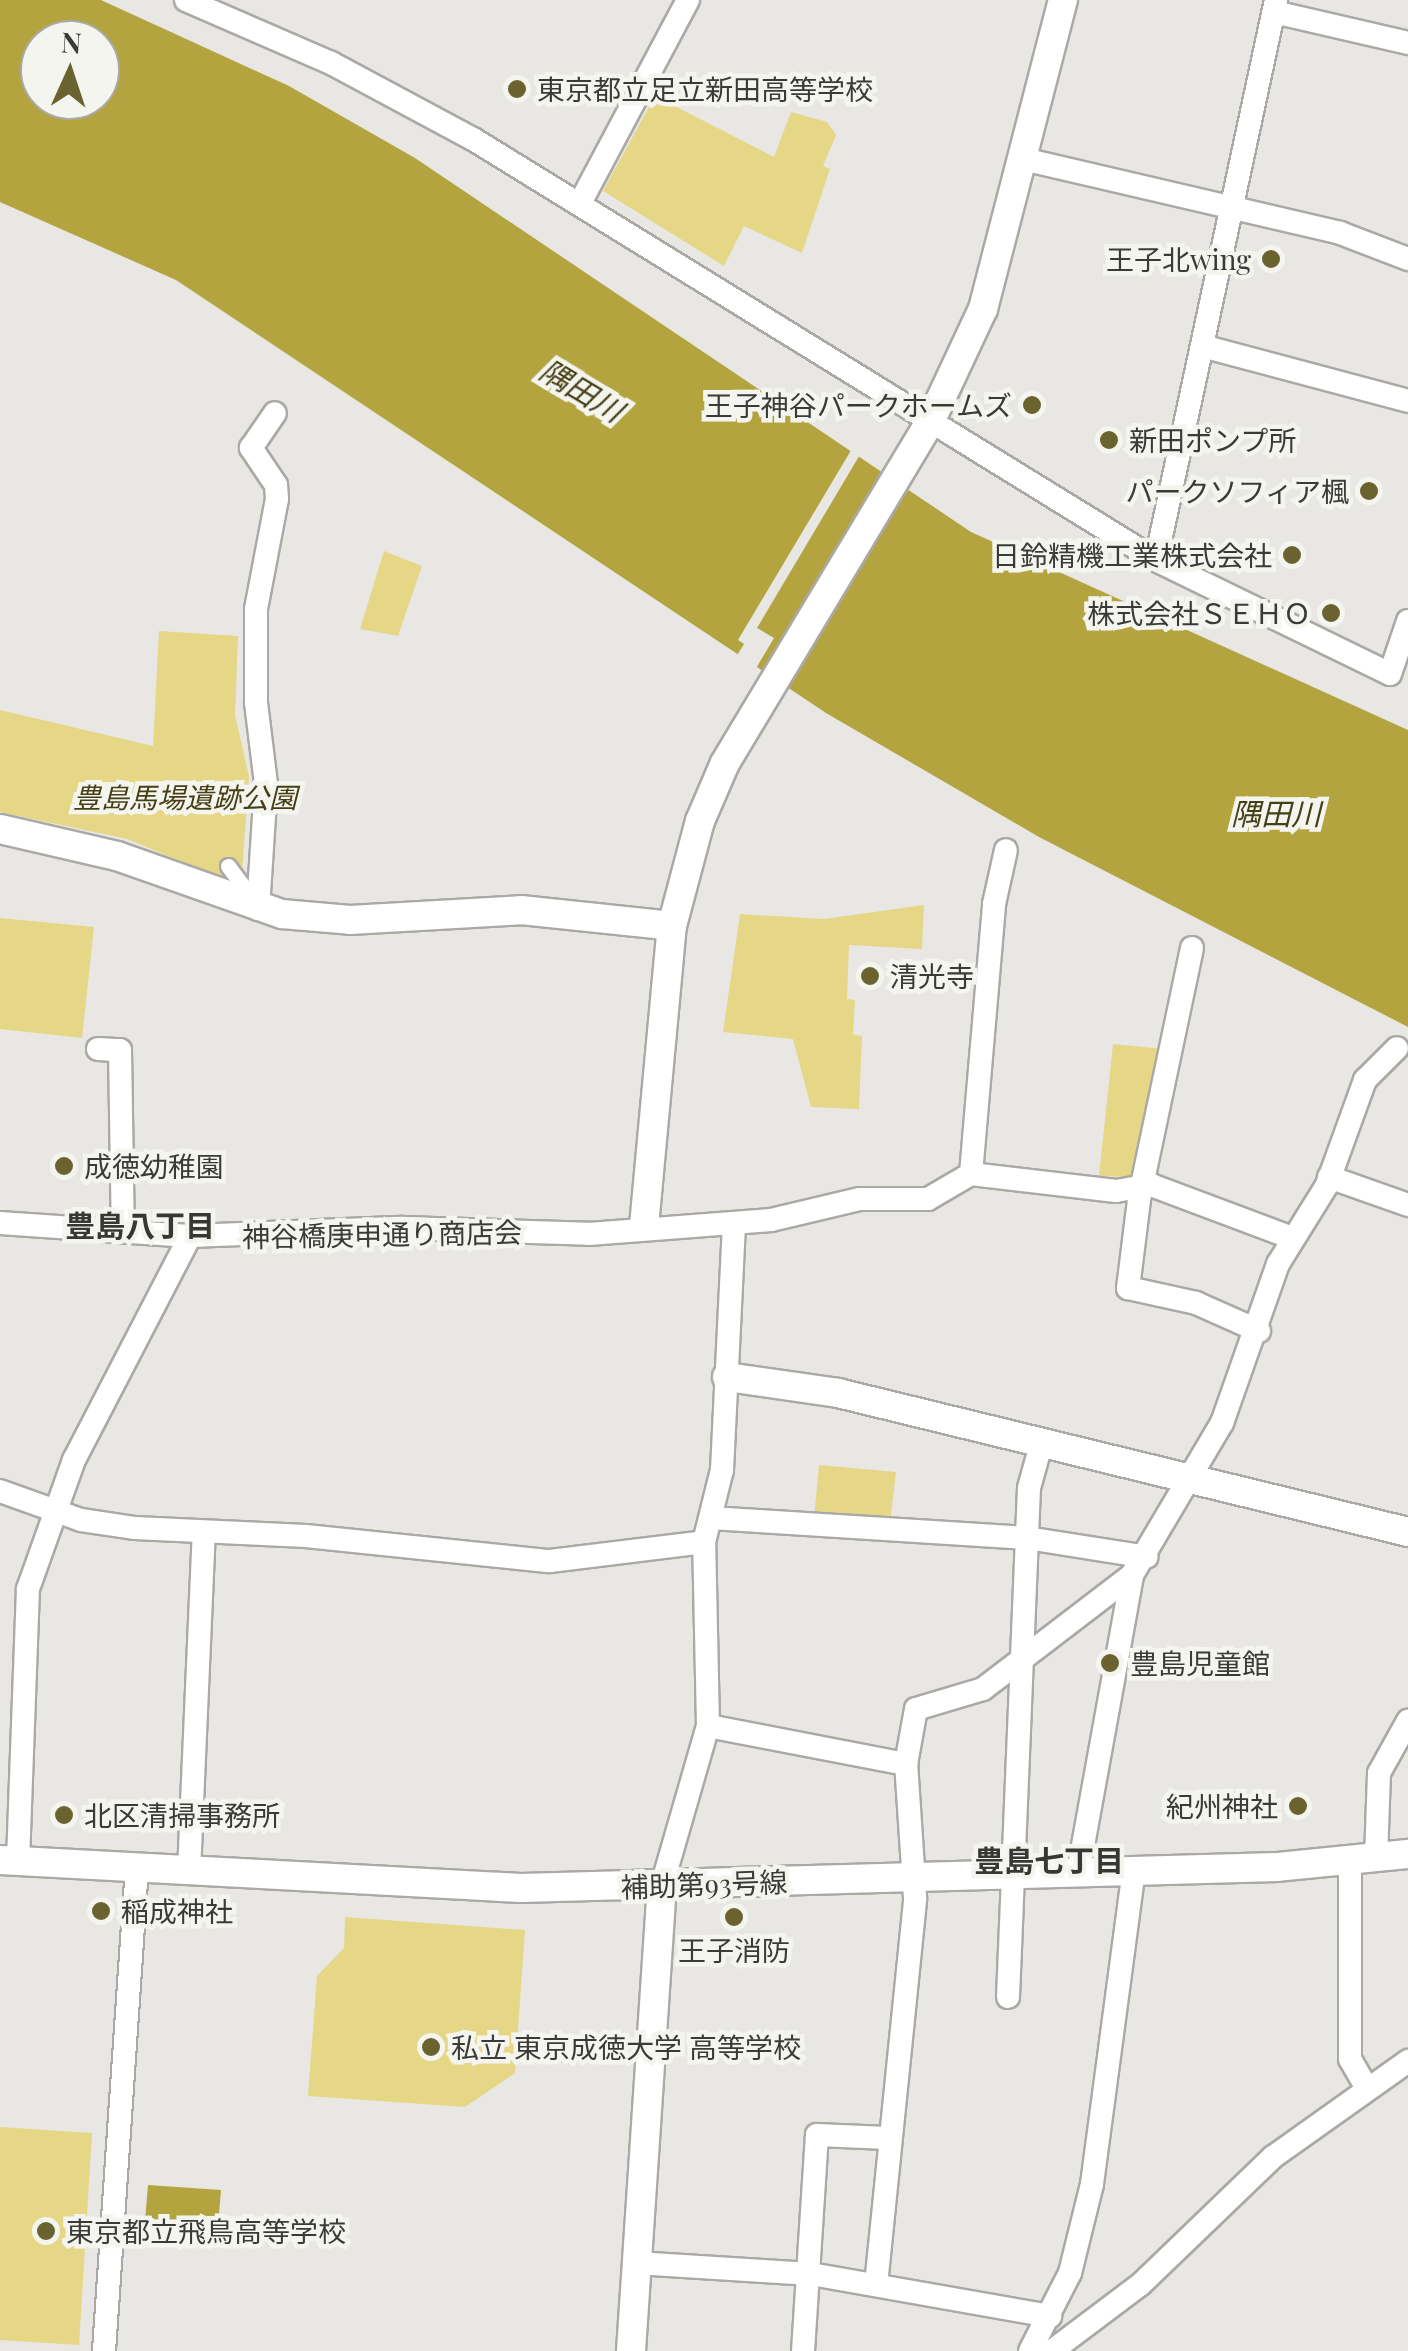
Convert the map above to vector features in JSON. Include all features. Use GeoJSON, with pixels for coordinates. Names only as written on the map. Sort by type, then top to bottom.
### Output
{"type":"FeatureCollection","features":[{"type":"Feature","properties":{"kind":"street"},"geometry":{"type":"LineString","coordinates":[[186,0],[331,63],[580,203],[927,427],[1156,560],[1390,674],[1408,621]]}},
{"type":"Feature","properties":{"kind":"street"},"geometry":{"type":"LineString","coordinates":[[580,203],[688,0]]}},
{"type":"Feature","properties":{"kind":"street"},"geometry":{"type":"LineString","coordinates":[[644,1226],[672,926],[700,821],[757,707],[927,427],[983,309],[1063,0]]}},
{"type":"Feature","properties":{"kind":"street"},"geometry":{"type":"LineString","coordinates":[[1156,560],[1275,6],[1408,43]]}},
{"type":"Feature","properties":{"kind":"street"},"geometry":{"type":"LineString","coordinates":[[1023,159],[1232,205],[1408,258]]}},
{"type":"Feature","properties":{"kind":"street"},"geometry":{"type":"LineString","coordinates":[[1202,346],[1408,401]]}},
{"type":"Feature","properties":{"kind":"street"},"geometry":{"type":"LineString","coordinates":[[250,897],[266,784],[256,702],[256,608],[277,499],[276,485],[251,448],[275,413]]}},
{"type":"Feature","properties":{"kind":"street"},"geometry":{"type":"LineString","coordinates":[[0,829],[116,856],[250,897],[350,920],[522,910],[672,926]]}},
{"type":"Feature","properties":{"kind":"street"},"geometry":{"type":"LineString","coordinates":[[1006,850],[994,904],[972,1174],[1116,1190],[1142,1186],[1292,1238]]}},
{"type":"Feature","properties":{"kind":"street"},"geometry":{"type":"LineString","coordinates":[[228,866],[250,897]]}},
{"type":"Feature","properties":{"kind":"street"},"geometry":{"type":"LineString","coordinates":[[1192,948],[1142,1186],[1128,1288],[1196,1302],[1259,1332]]}},
{"type":"Feature","properties":{"kind":"street"},"geometry":{"type":"LineString","coordinates":[[1078,1873],[1139,1566],[1184,1479],[1222,1422],[1292,1238],[1329,1177],[1366,1080],[1397,1048]]}},
{"type":"Feature","properties":{"kind":"street"},"geometry":{"type":"LineString","coordinates":[[98,1049],[120,1050],[123,1232]]}},
{"type":"Feature","properties":{"kind":"street","name":"神谷橋庚申通り商店会"},"geometry":{"type":"LineString","coordinates":[[0,1223],[190,1236],[404,1228],[590,1234],[644,1226],[734,1223],[860,1198],[928,1199],[972,1174]]}},
{"type":"Feature","properties":{"kind":"street"},"geometry":{"type":"LineString","coordinates":[[1329,1177],[1408,1205]]}},
{"type":"Feature","properties":{"kind":"street"},"geometry":{"type":"LineString","coordinates":[[631,2351],[662,1885],[708,1726],[704,1542],[722,1470],[734,1223]]}},
{"type":"Feature","properties":{"kind":"street"},"geometry":{"type":"LineString","coordinates":[[9,1860],[26,1610],[74,1460],[190,1236]]}},
{"type":"Feature","properties":{"kind":"street"},"geometry":{"type":"LineString","coordinates":[[727,1377],[838,1393],[1408,1532]]}},
{"type":"Feature","properties":{"kind":"street"},"geometry":{"type":"LineString","coordinates":[[1008,1997],[1029,1488],[1042,1441]]}},
{"type":"Feature","properties":{"kind":"street"},"geometry":{"type":"LineString","coordinates":[[0,1491],[81,1520],[204,1534],[306,1536],[550,1561],[704,1542]]}},
{"type":"Feature","properties":{"kind":"street"},"geometry":{"type":"LineString","coordinates":[[711,1518],[1027,1538],[1139,1566]]}},
{"type":"Feature","properties":{"kind":"street"},"geometry":{"type":"LineString","coordinates":[[189,1872],[204,1534]]}},
{"type":"Feature","properties":{"kind":"street"},"geometry":{"type":"LineString","coordinates":[[876,2285],[915,1878],[906,1764],[916,1708],[983,1689],[1139,1566]]}},
{"type":"Feature","properties":{"kind":"street"},"geometry":{"type":"LineString","coordinates":[[1367,2089],[1350,2059],[1363,1860],[1378,1773],[1408,1721]]}},
{"type":"Feature","properties":{"kind":"street"},"geometry":{"type":"LineString","coordinates":[[708,1726],[906,1764]]}},
{"type":"Feature","properties":{"kind":"street","name":"補助第93号線"},"geometry":{"type":"LineString","coordinates":[[9,1860],[416,1886],[662,1885],[1134,1871],[1363,1860],[1408,1854]]}},
{"type":"Feature","properties":{"kind":"street"},"geometry":{"type":"LineString","coordinates":[[104,2351],[137,1868]]}},
{"type":"Feature","properties":{"kind":"street"},"geometry":{"type":"LineString","coordinates":[[1030,2351],[1070,2273],[1092,2184],[1134,1871]]}},
{"type":"Feature","properties":{"kind":"street"},"geometry":{"type":"LineString","coordinates":[[1052,2351],[1141,2284],[1273,2157],[1408,2061]]}},
{"type":"Feature","properties":{"kind":"street"},"geometry":{"type":"LineString","coordinates":[[803,2351],[818,2135],[888,2138]]}},
{"type":"Feature","properties":{"kind":"street"},"geometry":{"type":"LineString","coordinates":[[636,2263],[811,2274],[1050,2316]]}},
{"type":"Feature","properties":{"kind":"green space"},"geometry":{"type":"Polygon","coordinates":[[[655,96],[774,157],[791,112],[827,122],[836,135],[823,166],[830,169],[802,253],[744,226],[724,266],[603,191],[655,96]]]}},
{"type":"Feature","properties":{"kind":"green space"},"geometry":{"type":"Polygon","coordinates":[[[384,551],[422,566],[398,636],[360,629],[384,551]]]}},
{"type":"Feature","properties":{"kind":"green space","name":"豊島馬場遺跡公園"},"geometry":{"type":"Polygon","coordinates":[[[159,631],[238,636],[235,715],[249,776],[242,872],[228,881],[127,839],[0,812],[0,710],[153,746],[159,631]]]}},
{"type":"Feature","properties":{"kind":"green space"},"geometry":{"type":"Polygon","coordinates":[[[924,905],[922,949],[849,945],[847,999],[855,1000],[853,1035],[862,1036],[859,1109],[811,1107],[793,1039],[723,1032],[740,914],[824,919],[924,905]]]}},
{"type":"Feature","properties":{"kind":"green space"},"geometry":{"type":"Polygon","coordinates":[[[0,918],[94,927],[82,1038],[0,1029],[0,918]]]}},
{"type":"Feature","properties":{"kind":"green space"},"geometry":{"type":"Polygon","coordinates":[[[1113,1044],[1163,1049],[1133,1177],[1099,1176],[1113,1044]]]}},
{"type":"Feature","properties":{"kind":"green space"},"geometry":{"type":"Polygon","coordinates":[[[819,1465],[896,1472],[890,1523],[814,1519],[819,1465]]]}},
{"type":"Feature","properties":{"kind":"green space"},"geometry":{"type":"Polygon","coordinates":[[[345,1917],[525,1930],[515,2073],[465,2107],[308,2096],[317,1976],[344,1948],[345,1917]]]}},
{"type":"Feature","properties":{"kind":"green space","name":"東京都立飛鳥高等学校"},"geometry":{"type":"Polygon","coordinates":[[[0,2127],[92,2133],[79,2345],[0,2340],[0,2127]]]}},
{"type":"Feature","properties":{"kind":"water","name":"隅田川"},"geometry":{"type":"Polygon","coordinates":[[[0,0],[101,0],[289,86],[415,158],[971,532],[1408,730],[1408,1027],[1039,837],[826,713],[176,280],[0,202],[0,0]]]}},
{"type":"Feature","properties":{"kind":"water"},"geometry":{"type":"Polygon","coordinates":[[[148,2185],[221,2190],[218,2226],[145,2221],[148,2185]]]}},
{"type":"Feature","properties":{"kind":"pier"},"geometry":{"type":"Polygon","coordinates":[[[853,447],[861,453],[757,628],[774,638],[755,670],[736,657],[744,644],[738,640],[853,447]]]}},
{"type":"Feature","properties":{"kind":"place","name":"東京都立足立新田高等学校"},"geometry":{"type":"Point","coordinates":[517,89]}},
{"type":"Feature","properties":{"kind":"place","name":"王子北wing"},"geometry":{"type":"Point","coordinates":[1271,259]}},
{"type":"Feature","properties":{"kind":"place","name":"王子神谷パークホームズ"},"geometry":{"type":"Point","coordinates":[1032,405]}},
{"type":"Feature","properties":{"kind":"place","name":"新田ポンプ所"},"geometry":{"type":"Point","coordinates":[1109,440]}},
{"type":"Feature","properties":{"kind":"place","name":"パークソフィア楓"},"geometry":{"type":"Point","coordinates":[1369,491]}},
{"type":"Feature","properties":{"kind":"place","name":"日鈴精機工業株式会社"},"geometry":{"type":"Point","coordinates":[1292,555]}},
{"type":"Feature","properties":{"kind":"place","name":"株式会社ＳＥＨＯ"},"geometry":{"type":"Point","coordinates":[1331,613]}},
{"type":"Feature","properties":{"kind":"place","name":"清光寺"},"geometry":{"type":"Point","coordinates":[870,976]}},
{"type":"Feature","properties":{"kind":"place","name":"成徳幼稚園"},"geometry":{"type":"Point","coordinates":[64,1166]}},
{"type":"Feature","properties":{"kind":"place","name":"豊島児童館"},"geometry":{"type":"Point","coordinates":[1110,1663]}},
{"type":"Feature","properties":{"kind":"place","name":"紀州神社"},"geometry":{"type":"Point","coordinates":[1298,1806]}},
{"type":"Feature","properties":{"kind":"place","name":"北区清掃事務所"},"geometry":{"type":"Point","coordinates":[64,1815]}},
{"type":"Feature","properties":{"kind":"place","name":"稲成神社"},"geometry":{"type":"Point","coordinates":[101,1911]}},
{"type":"Feature","properties":{"kind":"place","name":"王子消防"},"geometry":{"type":"Point","coordinates":[734,1917]}},
{"type":"Feature","properties":{"kind":"place","name":"私立 東京成徳大学 高等学校"},"geometry":{"type":"Point","coordinates":[431,2047]}},
{"type":"Feature","properties":{"kind":"place","name":"東京都立飛鳥高等学校"},"geometry":{"type":"Point","coordinates":[46,2231]}},
{"type":"Feature","properties":{"kind":"district","name":"豊島八丁目"},"geometry":{"type":"Point","coordinates":[140,1225]}},
{"type":"Feature","properties":{"kind":"district","name":"豊島七丁目"},"geometry":{"type":"Point","coordinates":[1049,1860]}}]}
